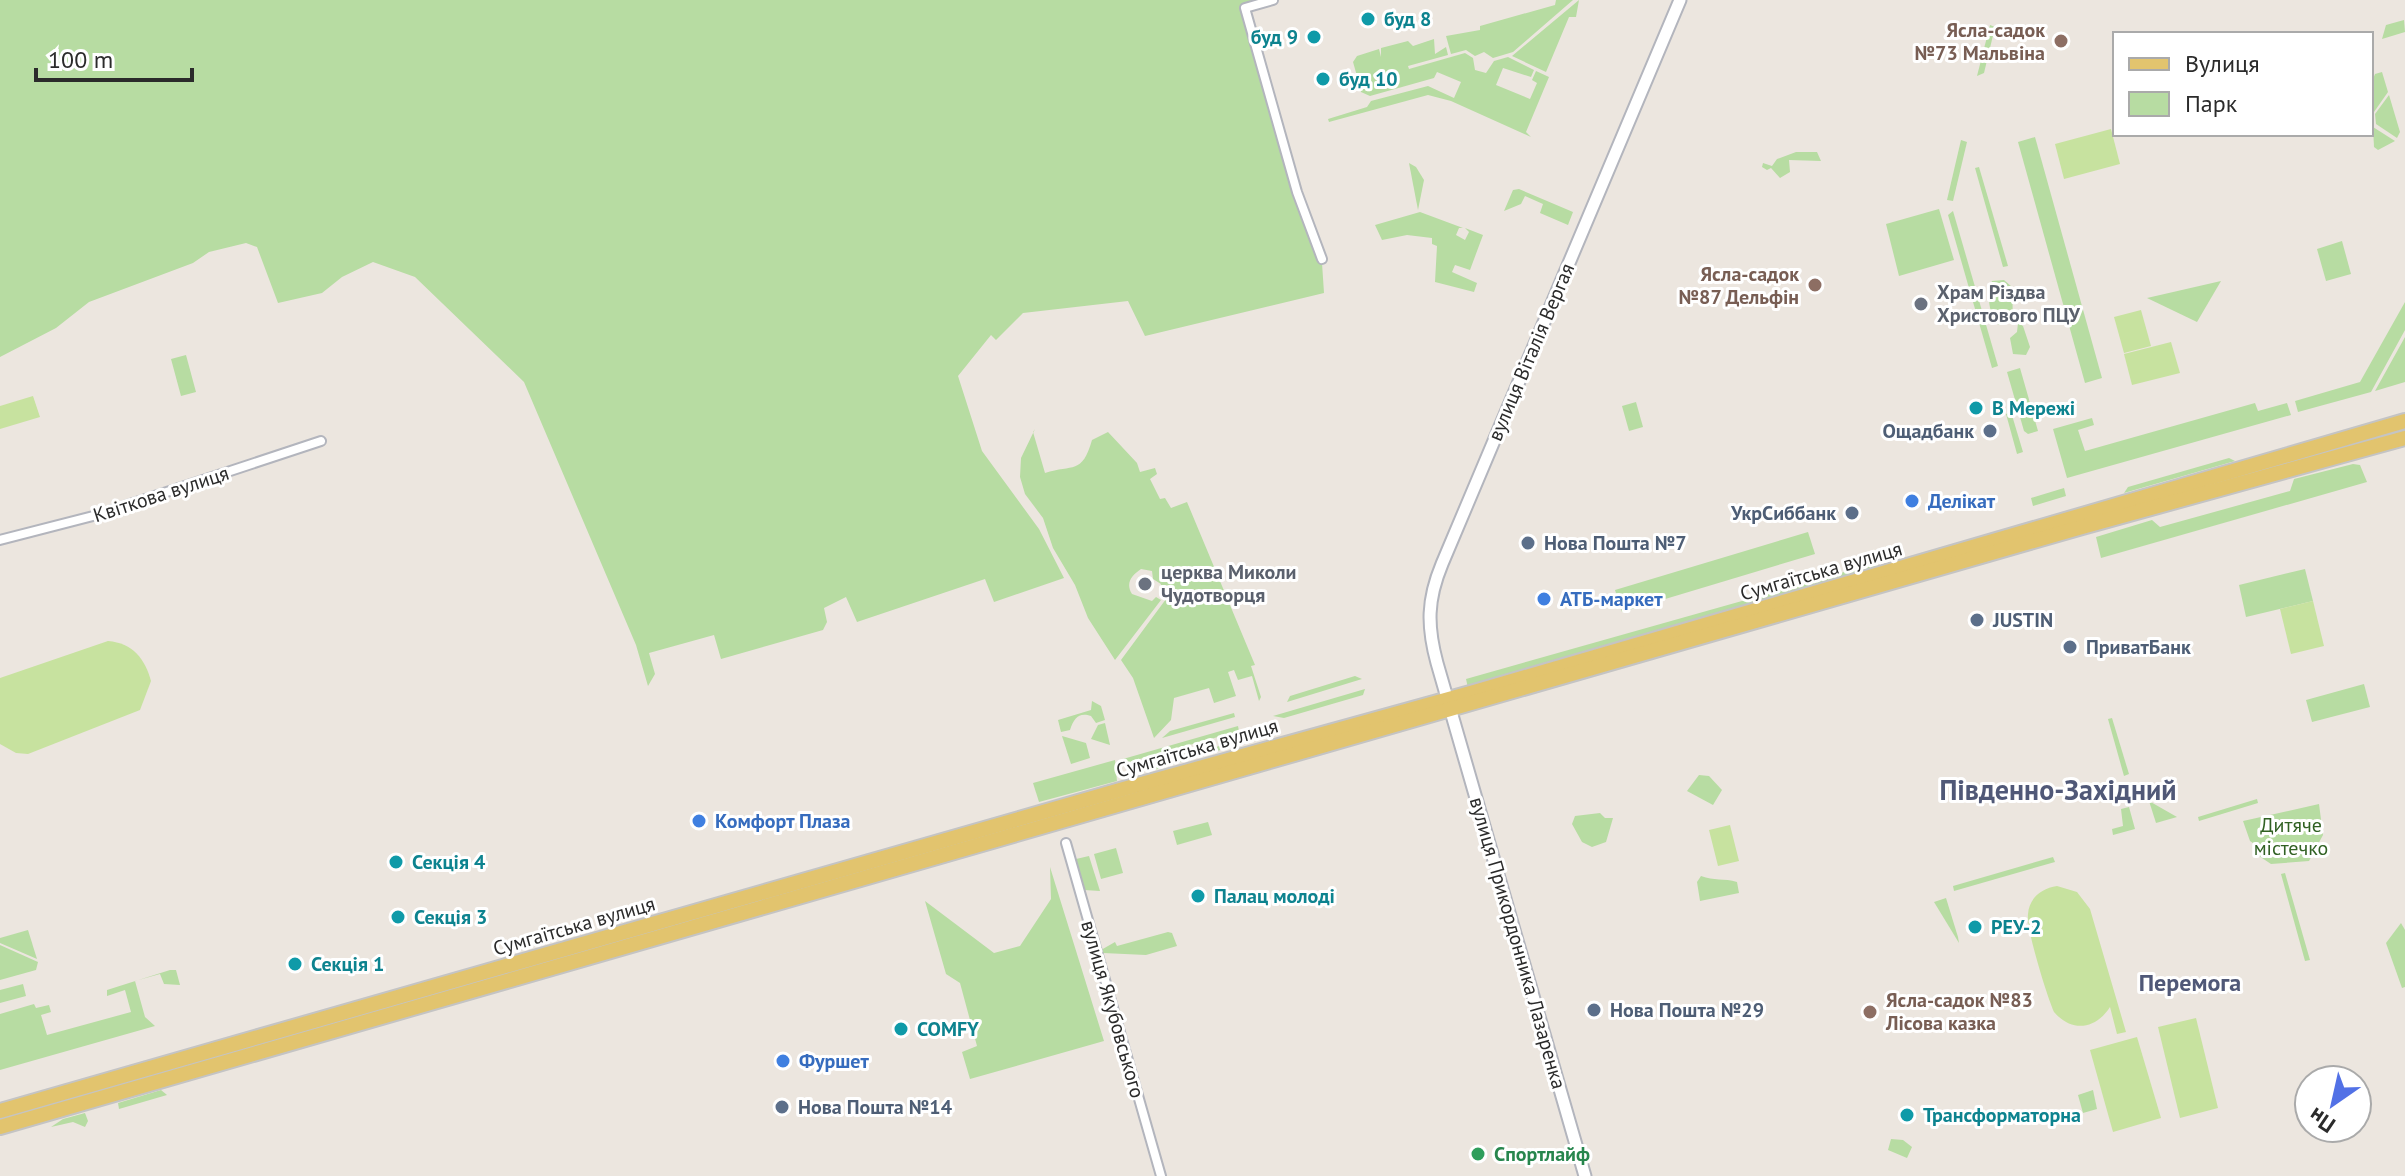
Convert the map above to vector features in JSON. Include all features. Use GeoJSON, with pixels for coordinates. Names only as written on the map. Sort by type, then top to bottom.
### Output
{"type":"FeatureCollection","features":[{"type":"Feature","properties":{"kind":"main road","name":"Сумгаїтська вулиця"},"geometry":{"type":"LineString","coordinates":[[1449,705],[2405,421]]}},
{"type":"Feature","properties":{"kind":"main road","name":"Сумгаїтська вулиця"},"geometry":{"type":"LineString","coordinates":[[0,1111],[484,980],[1449,705],[2405,438]]}},
{"type":"Feature","properties":{"kind":"main road","name":"Сумгаїтська вулиця"},"geometry":{"type":"LineString","coordinates":[[0,1127],[484,980]]}},
{"type":"Feature","properties":{"kind":"street"},"geometry":{"type":"LineString","coordinates":[[1273,0],[1245,8],[1297,192],[1322,259]]}},
{"type":"Feature","properties":{"kind":"street","name":"вулиця Віталія Вергая"},"geometry":{"type":"LineString","coordinates":[[1449,705],[1428,626],[1432,590],[1680,0]]}},
{"type":"Feature","properties":{"kind":"street","name":"Квіткова вулиця"},"geometry":{"type":"LineString","coordinates":[[0,540],[116,509],[321,441]]}},
{"type":"Feature","properties":{"kind":"street","name":"вулиця Прикордонника Лазаренка"},"geometry":{"type":"LineString","coordinates":[[1449,705],[1585,1176]]}},
{"type":"Feature","properties":{"kind":"street","name":"вулиця Якубовського"},"geometry":{"type":"LineString","coordinates":[[1066,843],[1161,1176]]}},
{"type":"Feature","properties":{"kind":"green space"},"geometry":{"type":"Polygon","coordinates":[[[0,0],[1273,0],[1245,8],[1322,263],[1324,293],[1145,336],[1128,301],[1023,313],[996,340],[991,335],[958,376],[982,451],[1039,529],[1064,578],[994,602],[985,579],[857,622],[846,597],[824,608],[827,622],[823,630],[721,659],[714,635],[649,653],[655,674],[648,686],[636,645],[524,382],[415,277],[373,262],[342,277],[322,293],[278,303],[257,247],[246,243],[209,252],[193,263],[89,302],[56,328],[0,357],[0,0]]]}},
{"type":"Feature","properties":{"kind":"green space"},"geometry":{"type":"Polygon","coordinates":[[[1556,0],[1573,0],[1513,52],[1493,58],[1484,52],[1475,56],[1466,50],[1451,54],[1446,36],[1480,30],[1480,26],[1555,5],[1556,0]]]}},
{"type":"Feature","properties":{"kind":"green space"},"geometry":{"type":"Polygon","coordinates":[[[1579,0],[1576,17],[1569,17],[1546,72],[1512,56],[1579,0]]]}},
{"type":"Feature","properties":{"kind":"green space"},"geometry":{"type":"Polygon","coordinates":[[[2404,20],[2405,32],[2382,39],[2386,25],[2404,20]]]}},
{"type":"Feature","properties":{"kind":"green space"},"geometry":{"type":"Polygon","coordinates":[[[1990,25],[1995,27],[1984,73],[1977,76],[1990,25]]]}},
{"type":"Feature","properties":{"kind":"green space"},"geometry":{"type":"Polygon","coordinates":[[[1434,39],[1435,54],[1446,47],[1448,55],[1408,66],[1409,69],[1465,53],[1473,58],[1475,70],[1486,73],[1494,61],[1508,57],[1534,70],[1531,77],[1503,68],[1496,85],[1530,99],[1537,83],[1532,80],[1536,71],[1549,77],[1526,132],[1531,137],[1451,101],[1428,95],[1329,122],[1328,119],[1367,107],[1371,101],[1428,86],[1454,98],[1461,82],[1437,72],[1434,78],[1370,96],[1361,92],[1357,78],[1365,75],[1357,76],[1353,62],[1357,56],[1379,49],[1381,57],[1381,48],[1408,41],[1413,46],[1434,39]]]}},
{"type":"Feature","properties":{"kind":"green space"},"geometry":{"type":"Polygon","coordinates":[[[2382,72],[2388,92],[2374,112],[2373,79],[2375,74],[2382,72]]]}},
{"type":"Feature","properties":{"kind":"green space"},"geometry":{"type":"Polygon","coordinates":[[[2389,95],[2400,132],[2397,138],[2376,124],[2375,114],[2389,95]]]}},
{"type":"Feature","properties":{"kind":"green space"},"geometry":{"type":"Polygon","coordinates":[[[2373,127],[2395,141],[2378,150],[2374,147],[2373,127]]]}},
{"type":"Feature","properties":{"kind":"green space"},"geometry":{"type":"Polygon","coordinates":[[[2111,129],[2120,164],[2064,179],[2055,144],[2111,129]]]}},
{"type":"Feature","properties":{"kind":"green space"},"geometry":{"type":"Polygon","coordinates":[[[2035,137],[2102,378],[2085,383],[2018,142],[2035,137]]]}},
{"type":"Feature","properties":{"kind":"green space"},"geometry":{"type":"Polygon","coordinates":[[[1961,140],[1967,142],[1953,201],[1947,200],[1961,140]]]}},
{"type":"Feature","properties":{"kind":"green space"},"geometry":{"type":"Polygon","coordinates":[[[1796,152],[1817,152],[1821,161],[1789,160],[1790,172],[1780,178],[1771,168],[1767,170],[1762,167],[1763,163],[1772,166],[1777,159],[1796,152]]]}},
{"type":"Feature","properties":{"kind":"green space"},"geometry":{"type":"Polygon","coordinates":[[[1409,163],[1416,167],[1424,180],[1418,210],[1409,163]]]}},
{"type":"Feature","properties":{"kind":"green space"},"geometry":{"type":"Polygon","coordinates":[[[1979,167],[2008,266],[2003,267],[1975,168],[1979,167]]]}},
{"type":"Feature","properties":{"kind":"green space"},"geometry":{"type":"Polygon","coordinates":[[[1519,189],[1573,212],[1568,225],[1540,213],[1543,204],[1525,196],[1521,204],[1504,211],[1513,190],[1519,189]]]}},
{"type":"Feature","properties":{"kind":"green space"},"geometry":{"type":"Polygon","coordinates":[[[1939,209],[1954,260],[1899,276],[1886,224],[1939,209]]]}},
{"type":"Feature","properties":{"kind":"green space"},"geometry":{"type":"Polygon","coordinates":[[[1953,211],[1998,366],[1992,368],[1948,215],[1953,211]]]}},
{"type":"Feature","properties":{"kind":"green space"},"geometry":{"type":"Polygon","coordinates":[[[1420,212],[1463,228],[1459,228],[1456,235],[1465,240],[1469,232],[1465,228],[1483,235],[1470,270],[1455,265],[1452,272],[1477,283],[1474,292],[1435,282],[1437,246],[1432,244],[1432,238],[1407,235],[1382,240],[1375,225],[1420,212]]]}},
{"type":"Feature","properties":{"kind":"green space"},"geometry":{"type":"Polygon","coordinates":[[[2342,241],[2351,274],[2326,281],[2317,249],[2342,241]]]}},
{"type":"Feature","properties":{"kind":"green space"},"geometry":{"type":"Polygon","coordinates":[[[2004,280],[2012,287],[2013,320],[1999,325],[1991,311],[1989,292],[1992,281],[2004,280]]]}},
{"type":"Feature","properties":{"kind":"green space"},"geometry":{"type":"Polygon","coordinates":[[[2221,281],[2197,322],[2147,298],[2221,281]]]}},
{"type":"Feature","properties":{"kind":"green space"},"geometry":{"type":"Polygon","coordinates":[[[2405,302],[2405,330],[2371,392],[2298,412],[2295,401],[2360,382],[2405,302]]]}},
{"type":"Feature","properties":{"kind":"green space"},"geometry":{"type":"Polygon","coordinates":[[[2141,310],[2151,346],[2124,353],[2114,317],[2141,310]]]}},
{"type":"Feature","properties":{"kind":"green space"},"geometry":{"type":"Polygon","coordinates":[[[2018,323],[2023,326],[2030,347],[2026,355],[2013,354],[2010,338],[2017,332],[2018,323]]]}},
{"type":"Feature","properties":{"kind":"green space"},"geometry":{"type":"Polygon","coordinates":[[[2405,337],[2405,382],[2375,391],[2405,337]]]}},
{"type":"Feature","properties":{"kind":"green space"},"geometry":{"type":"Polygon","coordinates":[[[2171,342],[2180,373],[2132,385],[2124,354],[2171,342]]]}},
{"type":"Feature","properties":{"kind":"green space"},"geometry":{"type":"Polygon","coordinates":[[[186,355],[196,392],[181,396],[171,359],[186,355]]]}},
{"type":"Feature","properties":{"kind":"green space"},"geometry":{"type":"Polygon","coordinates":[[[2020,368],[2038,431],[2028,434],[2024,431],[2007,372],[2020,368]]]}},
{"type":"Feature","properties":{"kind":"green space"},"geometry":{"type":"Polygon","coordinates":[[[33,396],[40,417],[0,429],[0,406],[33,396]]]}},
{"type":"Feature","properties":{"kind":"green space"},"geometry":{"type":"Polygon","coordinates":[[[1636,402],[1643,427],[1629,431],[1622,406],[1636,402]]]}},
{"type":"Feature","properties":{"kind":"green space"},"geometry":{"type":"Polygon","coordinates":[[[2255,403],[2258,411],[2287,403],[2291,415],[2067,478],[2053,429],[2092,418],[2094,425],[2078,430],[2085,451],[2255,403]]]}},
{"type":"Feature","properties":{"kind":"green space"},"geometry":{"type":"Polygon","coordinates":[[[2011,412],[2023,452],[2017,454],[2006,414],[2011,412]]]}},
{"type":"Feature","properties":{"kind":"green space"},"geometry":{"type":"Polygon","coordinates":[[[1108,432],[1137,463],[1140,472],[1155,468],[1157,474],[1150,479],[1160,499],[1165,498],[1171,508],[1187,502],[1255,665],[1251,666],[1261,697],[1259,701],[1252,676],[1238,680],[1234,670],[1228,672],[1236,696],[1214,703],[1209,688],[1174,698],[1171,720],[1154,738],[1133,678],[1121,660],[1169,595],[1160,591],[1161,584],[1153,579],[1152,571],[1141,569],[1132,577],[1129,586],[1132,594],[1152,601],[1156,597],[1161,600],[1115,660],[1088,618],[1075,585],[1053,548],[1043,518],[1025,494],[1020,477],[1021,458],[1033,433],[1045,473],[1080,463],[1092,440],[1108,432]]]}},
{"type":"Feature","properties":{"kind":"green space"},"geometry":{"type":"Polygon","coordinates":[[[2229,458],[2235,461],[2124,493],[2128,487],[2229,458]]]}},
{"type":"Feature","properties":{"kind":"green space"},"geometry":{"type":"Polygon","coordinates":[[[2353,464],[2360,465],[2367,482],[2101,558],[2096,537],[2152,520],[2160,527],[2290,491],[2294,479],[2353,464]]]}},
{"type":"Feature","properties":{"kind":"green space"},"geometry":{"type":"Polygon","coordinates":[[[2064,488],[2066,496],[2033,506],[2031,498],[2064,488]]]}},
{"type":"Feature","properties":{"kind":"green space"},"geometry":{"type":"Polygon","coordinates":[[[1808,532],[1815,554],[1622,612],[1615,590],[1808,532]]]}},
{"type":"Feature","properties":{"kind":"green space"},"geometry":{"type":"Polygon","coordinates":[[[1876,563],[1879,572],[1468,688],[1466,679],[1876,563]]]}},
{"type":"Feature","properties":{"kind":"green space"},"geometry":{"type":"Polygon","coordinates":[[[2305,569],[2313,601],[2246,617],[2239,585],[2305,569]]]}},
{"type":"Feature","properties":{"kind":"green space"},"geometry":{"type":"Polygon","coordinates":[[[2313,601],[2324,646],[2291,654],[2280,609],[2313,601]]]}},
{"type":"Feature","properties":{"kind":"green space"},"geometry":{"type":"Polygon","coordinates":[[[108,641],[131,649],[145,666],[151,681],[140,710],[28,754],[16,753],[0,744],[0,678],[108,641]]]}},
{"type":"Feature","properties":{"kind":"green space"},"geometry":{"type":"Polygon","coordinates":[[[1355,676],[1362,679],[1287,702],[1290,696],[1355,676]]]}},
{"type":"Feature","properties":{"kind":"green space"},"geometry":{"type":"Polygon","coordinates":[[[2364,684],[2370,707],[2312,722],[2306,700],[2364,684]]]}},
{"type":"Feature","properties":{"kind":"green space"},"geometry":{"type":"Polygon","coordinates":[[[1365,689],[1363,695],[1284,718],[1273,716],[1365,689]]]}},
{"type":"Feature","properties":{"kind":"green space"},"geometry":{"type":"Polygon","coordinates":[[[1092,701],[1101,706],[1105,720],[1096,723],[1091,716],[1080,716],[1070,730],[1061,732],[1058,720],[1091,710],[1092,701]]]}},
{"type":"Feature","properties":{"kind":"green space"},"geometry":{"type":"Polygon","coordinates":[[[1234,713],[1235,717],[1162,738],[1170,731],[1234,713]]]}},
{"type":"Feature","properties":{"kind":"green space"},"geometry":{"type":"Polygon","coordinates":[[[2112,718],[2129,774],[2124,776],[2108,719],[2112,718]]]}},
{"type":"Feature","properties":{"kind":"green space"},"geometry":{"type":"Polygon","coordinates":[[[1105,723],[1110,745],[1091,739],[1098,725],[1105,723]]]}},
{"type":"Feature","properties":{"kind":"green space"},"geometry":{"type":"Polygon","coordinates":[[[1238,726],[1239,731],[1129,762],[1123,759],[1238,726]]]}},
{"type":"Feature","properties":{"kind":"green space"},"geometry":{"type":"Polygon","coordinates":[[[1062,736],[1086,743],[1090,758],[1071,764],[1062,736]]]}},
{"type":"Feature","properties":{"kind":"green space"},"geometry":{"type":"Polygon","coordinates":[[[1240,740],[1247,742],[1147,772],[1168,761],[1240,740]]]}},
{"type":"Feature","properties":{"kind":"green space"},"geometry":{"type":"Polygon","coordinates":[[[1115,760],[1117,781],[1039,802],[1033,783],[1115,760]]]}},
{"type":"Feature","properties":{"kind":"green space"},"geometry":{"type":"Polygon","coordinates":[[[1699,775],[1709,776],[1722,790],[1713,805],[1687,791],[1699,775]]]}},
{"type":"Feature","properties":{"kind":"green space"},"geometry":{"type":"Polygon","coordinates":[[[2257,799],[2258,803],[2199,821],[2198,817],[2257,799]]]}},
{"type":"Feature","properties":{"kind":"green space"},"geometry":{"type":"Polygon","coordinates":[[[2149,801],[2177,817],[2156,823],[2149,801]]]}},
{"type":"Feature","properties":{"kind":"green space","name":"Дитяче містечко"},"geometry":{"type":"Polygon","coordinates":[[[2319,804],[2323,835],[2309,861],[2271,864],[2259,856],[2260,848],[2250,841],[2243,821],[2319,804]]]}},
{"type":"Feature","properties":{"kind":"green space"},"geometry":{"type":"Polygon","coordinates":[[[2129,807],[2135,829],[2113,835],[2112,829],[2123,826],[2121,809],[2129,807]]]}},
{"type":"Feature","properties":{"kind":"green space"},"geometry":{"type":"Polygon","coordinates":[[[1600,813],[1605,818],[1613,818],[1606,842],[1592,847],[1582,842],[1572,824],[1575,816],[1600,813]]]}},
{"type":"Feature","properties":{"kind":"green space"},"geometry":{"type":"Polygon","coordinates":[[[1208,822],[1212,835],[1177,845],[1173,831],[1208,822]]]}},
{"type":"Feature","properties":{"kind":"green space"},"geometry":{"type":"Polygon","coordinates":[[[1730,825],[1739,861],[1718,866],[1709,830],[1730,825]]]}},
{"type":"Feature","properties":{"kind":"green space"},"geometry":{"type":"Polygon","coordinates":[[[1116,848],[1123,873],[1101,879],[1094,854],[1116,848]]]}},
{"type":"Feature","properties":{"kind":"green space"},"geometry":{"type":"Polygon","coordinates":[[[1089,856],[1100,891],[1084,890],[1076,859],[1089,856]]]}},
{"type":"Feature","properties":{"kind":"green space"},"geometry":{"type":"Polygon","coordinates":[[[2053,857],[2055,862],[1954,891],[1953,886],[2053,857]]]}},
{"type":"Feature","properties":{"kind":"green space"},"geometry":{"type":"Polygon","coordinates":[[[1050,867],[1104,1041],[970,1079],[962,1052],[977,1046],[960,983],[946,974],[925,901],[994,953],[1020,946],[1051,899],[1050,867]]]}},
{"type":"Feature","properties":{"kind":"green space"},"geometry":{"type":"Polygon","coordinates":[[[2285,873],[2310,960],[2305,961],[2281,874],[2285,873]]]}},
{"type":"Feature","properties":{"kind":"green space"},"geometry":{"type":"Polygon","coordinates":[[[1701,876],[1737,882],[1739,893],[1700,901],[1697,882],[1701,876]]]}},
{"type":"Feature","properties":{"kind":"green space"},"geometry":{"type":"Polygon","coordinates":[[[2057,886],[2077,892],[2090,909],[2126,1032],[2117,1034],[2110,1007],[2098,1020],[2084,1026],[2068,1023],[2054,1012],[2042,978],[2028,914],[2037,895],[2057,886]]]}},
{"type":"Feature","properties":{"kind":"green space"},"geometry":{"type":"Polygon","coordinates":[[[1946,898],[1958,937],[1959,943],[1934,902],[1946,898]]]}},
{"type":"Feature","properties":{"kind":"green space"},"geometry":{"type":"Polygon","coordinates":[[[2401,923],[2405,930],[2405,987],[2402,988],[2386,943],[2401,923]]]}},
{"type":"Feature","properties":{"kind":"green space"},"geometry":{"type":"Polygon","coordinates":[[[28,930],[37,959],[0,943],[0,938],[28,930]]]}},
{"type":"Feature","properties":{"kind":"green space"},"geometry":{"type":"Polygon","coordinates":[[[1172,933],[1177,946],[1146,955],[1103,953],[1101,950],[1115,942],[1117,946],[1172,933]]]}},
{"type":"Feature","properties":{"kind":"green space"},"geometry":{"type":"Polygon","coordinates":[[[0,945],[38,962],[36,970],[0,980],[0,945]]]}},
{"type":"Feature","properties":{"kind":"green space"},"geometry":{"type":"Polygon","coordinates":[[[170,970],[176,970],[180,985],[164,984],[160,974],[138,980],[170,970]]]}},
{"type":"Feature","properties":{"kind":"green space"},"geometry":{"type":"Polygon","coordinates":[[[135,981],[145,1017],[155,1026],[0,1070],[0,1014],[34,1004],[36,1008],[49,1005],[51,1012],[41,1015],[47,1035],[131,1012],[125,990],[107,996],[107,990],[135,981]]]}},
{"type":"Feature","properties":{"kind":"green space"},"geometry":{"type":"Polygon","coordinates":[[[23,984],[26,996],[0,1003],[0,990],[23,984]]]}},
{"type":"Feature","properties":{"kind":"green space"},"geometry":{"type":"Polygon","coordinates":[[[2196,1018],[2218,1108],[2180,1118],[2158,1027],[2196,1018]]]}},
{"type":"Feature","properties":{"kind":"green space"},"geometry":{"type":"Polygon","coordinates":[[[2137,1037],[2161,1118],[2113,1132],[2090,1050],[2137,1037]]]}},
{"type":"Feature","properties":{"kind":"green space"},"geometry":{"type":"Polygon","coordinates":[[[161,1090],[167,1095],[119,1109],[118,1103],[161,1090]]]}},
{"type":"Feature","properties":{"kind":"green space"},"geometry":{"type":"Polygon","coordinates":[[[2093,1090],[2097,1109],[2083,1113],[2078,1095],[2093,1090]]]}},
{"type":"Feature","properties":{"kind":"green space"},"geometry":{"type":"Polygon","coordinates":[[[85,1113],[88,1121],[85,1127],[73,1122],[51,1127],[63,1119],[85,1113]]]}},
{"type":"Feature","properties":{"kind":"green space"},"geometry":{"type":"Polygon","coordinates":[[[1891,1139],[1903,1140],[1912,1147],[1907,1158],[1888,1150],[1891,1139]]]}},
{"type":"Feature","properties":{"kind":"place","name":"буд 8"},"geometry":{"type":"Point","coordinates":[1368,19]}},
{"type":"Feature","properties":{"kind":"place","name":"буд 9"},"geometry":{"type":"Point","coordinates":[1314,37]}},
{"type":"Feature","properties":{"kind":"place","name":"Ясла-садок №73 Мальвіна"},"geometry":{"type":"Point","coordinates":[2061,41]}},
{"type":"Feature","properties":{"kind":"place","name":"буд 10"},"geometry":{"type":"Point","coordinates":[1323,79]}},
{"type":"Feature","properties":{"kind":"place","name":"Ясла-садок №87 Дельфін"},"geometry":{"type":"Point","coordinates":[1815,285]}},
{"type":"Feature","properties":{"kind":"place","name":"Храм Різдва Христового ПЦУ"},"geometry":{"type":"Point","coordinates":[1921,304]}},
{"type":"Feature","properties":{"kind":"place","name":"В Мережі"},"geometry":{"type":"Point","coordinates":[1976,408]}},
{"type":"Feature","properties":{"kind":"place","name":"Ощадбанк"},"geometry":{"type":"Point","coordinates":[1990,431]}},
{"type":"Feature","properties":{"kind":"place","name":"Делікат"},"geometry":{"type":"Point","coordinates":[1912,501]}},
{"type":"Feature","properties":{"kind":"place","name":"УкрСиббанк"},"geometry":{"type":"Point","coordinates":[1852,513]}},
{"type":"Feature","properties":{"kind":"place","name":"Нова Пошта №7"},"geometry":{"type":"Point","coordinates":[1528,543]}},
{"type":"Feature","properties":{"kind":"place","name":"церква Миколи Чудотворця"},"geometry":{"type":"Point","coordinates":[1145,584]}},
{"type":"Feature","properties":{"kind":"place","name":"АТБ-маркет"},"geometry":{"type":"Point","coordinates":[1544,599]}},
{"type":"Feature","properties":{"kind":"place","name":"JUSTIN"},"geometry":{"type":"Point","coordinates":[1977,620]}},
{"type":"Feature","properties":{"kind":"place","name":"ПриватБанк"},"geometry":{"type":"Point","coordinates":[2070,647]}},
{"type":"Feature","properties":{"kind":"place","name":"Комфорт Плаза"},"geometry":{"type":"Point","coordinates":[699,821]}},
{"type":"Feature","properties":{"kind":"place","name":"Секція 4"},"geometry":{"type":"Point","coordinates":[396,862]}},
{"type":"Feature","properties":{"kind":"place","name":"Палац молоді"},"geometry":{"type":"Point","coordinates":[1198,896]}},
{"type":"Feature","properties":{"kind":"place","name":"Секція 3"},"geometry":{"type":"Point","coordinates":[398,917]}},
{"type":"Feature","properties":{"kind":"place","name":"РЕУ-2"},"geometry":{"type":"Point","coordinates":[1975,927]}},
{"type":"Feature","properties":{"kind":"place","name":"Секція 1"},"geometry":{"type":"Point","coordinates":[295,964]}},
{"type":"Feature","properties":{"kind":"place","name":"Нова Пошта №29"},"geometry":{"type":"Point","coordinates":[1594,1010]}},
{"type":"Feature","properties":{"kind":"place","name":"Ясла-садок №83 Лісова казка"},"geometry":{"type":"Point","coordinates":[1870,1012]}},
{"type":"Feature","properties":{"kind":"place","name":"COMFY"},"geometry":{"type":"Point","coordinates":[901,1029]}},
{"type":"Feature","properties":{"kind":"place","name":"Фуршет"},"geometry":{"type":"Point","coordinates":[783,1061]}},
{"type":"Feature","properties":{"kind":"place","name":"Нова Пошта №14"},"geometry":{"type":"Point","coordinates":[782,1107]}},
{"type":"Feature","properties":{"kind":"place","name":"Трансформаторна"},"geometry":{"type":"Point","coordinates":[1907,1115]}},
{"type":"Feature","properties":{"kind":"place","name":"Спортлайф"},"geometry":{"type":"Point","coordinates":[1478,1154]}},
{"type":"Feature","properties":{"kind":"district","name":"Південно-Західний"},"geometry":{"type":"Point","coordinates":[2058,790]}},
{"type":"Feature","properties":{"kind":"district","name":"Перемога"},"geometry":{"type":"Point","coordinates":[2190,983]}}]}
